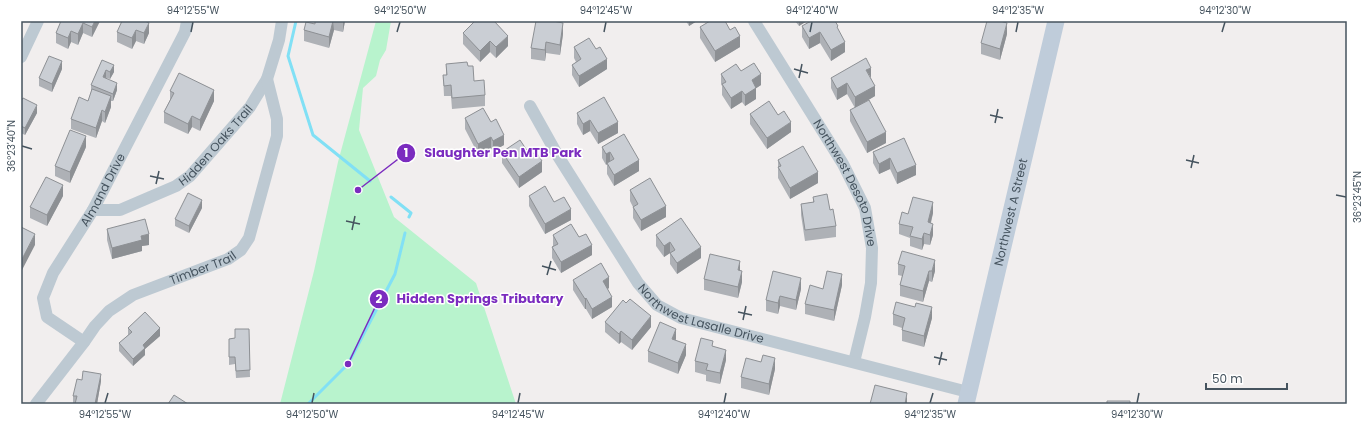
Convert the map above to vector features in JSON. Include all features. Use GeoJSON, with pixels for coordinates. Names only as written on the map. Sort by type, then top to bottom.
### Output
{"type":"FeatureCollection","features":[{"type":"Feature","properties":{"kind":"street"},"geometry":{"type":"LineString","coordinates":[[21,57],[38,21]]}},
{"type":"Feature","properties":{"kind":"street","name":"Almand Drive"},"geometry":{"type":"LineString","coordinates":[[84,342],[47,318],[43,298],[53,273],[93,210],[185,32],[187,21]]}},
{"type":"Feature","properties":{"kind":"street","name":"Hidden Oaks Trail"},"geometry":{"type":"LineString","coordinates":[[93,210],[120,210],[176,186],[190,176],[250,107],[267,79],[282,21]]}},
{"type":"Feature","properties":{"kind":"street","name":"Northwest Desoto Drive"},"geometry":{"type":"LineString","coordinates":[[754,21],[843,164],[865,208],[872,248],[871,283],[865,317],[854,362]]}},
{"type":"Feature","properties":{"kind":"street","name":"Northwest A Street"},"geometry":{"type":"LineString","coordinates":[[967,398],[1056,21]]}},
{"type":"Feature","properties":{"kind":"street","name":"Timber Trail"},"geometry":{"type":"LineString","coordinates":[[36,404],[95,326],[109,312],[133,295],[228,259],[241,250],[250,238],[278,136],[277,119],[267,79]]}},
{"type":"Feature","properties":{"kind":"street","name":"Northwest Lasalle Drive"},"geometry":{"type":"LineString","coordinates":[[530,106],[558,156],[638,283],[657,305],[681,318],[854,362],[967,398]]}},
{"type":"Feature","properties":{"kind":"green space"},"geometry":{"type":"Polygon","coordinates":[[[376,21],[391,21],[386,50],[380,60],[376,76],[363,88],[359,130],[394,217],[476,283],[516,404],[280,404],[314,271],[338,162],[376,21]]]}},
{"type":"Feature","properties":{"kind":"building"},"geometry":{"type":"Polygon","coordinates":[[[61,21],[95,21],[92,27],[83,23],[78,34],[71,31],[68,38],[56,33],[61,21]]]}},
{"type":"Feature","properties":{"kind":"building"},"geometry":{"type":"Polygon","coordinates":[[[122,21],[145,21],[149,23],[144,33],[136,30],[132,38],[117,32],[122,21]]]}},
{"type":"Feature","properties":{"kind":"building"},"geometry":{"type":"Polygon","coordinates":[[[315,21],[333,21],[329,37],[304,30],[306,22],[315,24],[315,21]]]}},
{"type":"Feature","properties":{"kind":"building"},"geometry":{"type":"Polygon","coordinates":[[[475,21],[494,21],[508,36],[496,47],[490,41],[480,51],[463,33],[475,21]]]}},
{"type":"Feature","properties":{"kind":"building"},"geometry":{"type":"Polygon","coordinates":[[[536,21],[553,21],[563,23],[560,45],[546,42],[545,50],[531,48],[536,21]]]}},
{"type":"Feature","properties":{"kind":"building"},"geometry":{"type":"Polygon","coordinates":[[[710,21],[725,21],[730,30],[735,27],[740,36],[715,51],[700,27],[710,21]]]}},
{"type":"Feature","properties":{"kind":"building"},"geometry":{"type":"Polygon","coordinates":[[[811,21],[835,21],[845,42],[831,50],[820,32],[809,38],[802,26],[811,21]]]}},
{"type":"Feature","properties":{"kind":"building"},"geometry":{"type":"Polygon","coordinates":[[[987,21],[1000,21],[1007,23],[1000,49],[981,43],[987,21]]]}},
{"type":"Feature","properties":{"kind":"building"},"geometry":{"type":"Polygon","coordinates":[[[589,38],[596,49],[600,47],[607,59],[579,76],[572,65],[581,59],[574,47],[589,38]]]}},
{"type":"Feature","properties":{"kind":"building"},"geometry":{"type":"Polygon","coordinates":[[[49,56],[62,61],[52,84],[39,78],[49,56]]]}},
{"type":"Feature","properties":{"kind":"building"},"geometry":{"type":"Polygon","coordinates":[[[866,58],[871,68],[866,70],[875,86],[855,97],[847,83],[837,89],[831,78],[866,58]]]}},
{"type":"Feature","properties":{"kind":"building"},"geometry":{"type":"Polygon","coordinates":[[[102,60],[114,65],[110,72],[106,70],[103,77],[117,83],[113,94],[91,85],[102,60]]]}},
{"type":"Feature","properties":{"kind":"building"},"geometry":{"type":"Polygon","coordinates":[[[467,62],[468,66],[473,66],[474,81],[484,80],[485,95],[452,98],[451,85],[444,86],[443,75],[447,75],[446,64],[467,62]]]}},
{"type":"Feature","properties":{"kind":"building"},"geometry":{"type":"Polygon","coordinates":[[[754,63],[761,74],[752,80],[756,88],[745,95],[742,91],[731,98],[722,84],[726,82],[721,74],[736,64],[741,71],[754,63]]]}},
{"type":"Feature","properties":{"kind":"building"},"geometry":{"type":"Polygon","coordinates":[[[179,73],[214,90],[200,120],[192,116],[188,124],[164,112],[174,93],[170,91],[179,73]]]}},
{"type":"Feature","properties":{"kind":"building"},"geometry":{"type":"Polygon","coordinates":[[[92,89],[111,96],[105,112],[102,110],[96,128],[71,119],[79,97],[88,101],[92,89]]]}},
{"type":"Feature","properties":{"kind":"building"},"geometry":{"type":"Polygon","coordinates":[[[604,97],[618,122],[598,133],[590,120],[583,124],[577,113],[604,97]]]}},
{"type":"Feature","properties":{"kind":"building"},"geometry":{"type":"Polygon","coordinates":[[[23,98],[37,105],[25,128],[21,126],[21,101],[23,98]]]}},
{"type":"Feature","properties":{"kind":"building"},"geometry":{"type":"Polygon","coordinates":[[[869,100],[886,132],[867,142],[850,110],[869,100]]]}},
{"type":"Feature","properties":{"kind":"building"},"geometry":{"type":"Polygon","coordinates":[[[769,101],[778,115],[784,111],[791,122],[767,138],[750,114],[769,101]]]}},
{"type":"Feature","properties":{"kind":"building"},"geometry":{"type":"Polygon","coordinates":[[[483,108],[491,122],[496,119],[504,135],[493,141],[491,137],[478,144],[465,118],[483,108]]]}},
{"type":"Feature","properties":{"kind":"building"},"geometry":{"type":"Polygon","coordinates":[[[70,130],[86,136],[70,172],[55,166],[70,130]]]}},
{"type":"Feature","properties":{"kind":"building"},"geometry":{"type":"Polygon","coordinates":[[[624,134],[639,160],[614,175],[607,163],[614,159],[610,152],[606,154],[602,147],[624,134]]]}},
{"type":"Feature","properties":{"kind":"building"},"geometry":{"type":"Polygon","coordinates":[[[904,138],[916,165],[897,173],[890,158],[879,164],[873,152],[904,138]]]}},
{"type":"Feature","properties":{"kind":"building"},"geometry":{"type":"Polygon","coordinates":[[[520,140],[530,155],[536,152],[542,161],[519,177],[502,152],[520,140]]]}},
{"type":"Feature","properties":{"kind":"building"},"geometry":{"type":"Polygon","coordinates":[[[803,146],[818,172],[790,188],[778,167],[781,166],[778,160],[803,146]]]}},
{"type":"Feature","properties":{"kind":"building"},"geometry":{"type":"Polygon","coordinates":[[[46,177],[63,185],[47,215],[30,207],[46,177]]]}},
{"type":"Feature","properties":{"kind":"building"},"geometry":{"type":"Polygon","coordinates":[[[650,178],[666,206],[641,220],[633,207],[638,204],[630,190],[650,178]]]}},
{"type":"Feature","properties":{"kind":"building"},"geometry":{"type":"Polygon","coordinates":[[[545,186],[554,202],[564,197],[571,209],[545,224],[529,196],[545,186]]]}},
{"type":"Feature","properties":{"kind":"building"},"geometry":{"type":"Polygon","coordinates":[[[188,193],[202,200],[189,226],[175,219],[188,193]]]}},
{"type":"Feature","properties":{"kind":"building"},"geometry":{"type":"Polygon","coordinates":[[[827,194],[830,210],[833,209],[836,226],[805,230],[801,204],[814,202],[813,197],[827,194]]]}},
{"type":"Feature","properties":{"kind":"building"},"geometry":{"type":"Polygon","coordinates":[[[913,197],[933,202],[928,222],[933,224],[930,235],[924,233],[922,239],[910,236],[913,227],[899,224],[902,212],[908,214],[913,197]]]}},
{"type":"Feature","properties":{"kind":"building"},"geometry":{"type":"Polygon","coordinates":[[[681,218],[701,247],[677,263],[670,253],[675,250],[670,242],[664,246],[656,235],[681,218]]]}},
{"type":"Feature","properties":{"kind":"building"},"geometry":{"type":"Polygon","coordinates":[[[145,219],[149,234],[141,236],[142,240],[112,248],[107,229],[145,219]]]}},
{"type":"Feature","properties":{"kind":"building"},"geometry":{"type":"Polygon","coordinates":[[[571,224],[579,237],[586,234],[592,245],[561,262],[552,247],[558,244],[553,235],[571,224]]]}},
{"type":"Feature","properties":{"kind":"building"},"geometry":{"type":"Polygon","coordinates":[[[21,227],[35,234],[21,261],[21,227]]]}},
{"type":"Feature","properties":{"kind":"building"},"geometry":{"type":"Polygon","coordinates":[[[902,251],[935,260],[932,271],[929,271],[923,291],[900,285],[905,266],[898,264],[902,251]]]}},
{"type":"Feature","properties":{"kind":"building"},"geometry":{"type":"Polygon","coordinates":[[[710,254],[740,261],[738,270],[742,271],[738,287],[704,279],[710,254]]]}},
{"type":"Feature","properties":{"kind":"building"},"geometry":{"type":"Polygon","coordinates":[[[601,263],[609,277],[603,281],[612,297],[592,309],[573,280],[601,263]]]}},
{"type":"Feature","properties":{"kind":"building"},"geometry":{"type":"Polygon","coordinates":[[[773,271],[801,278],[796,300],[780,296],[778,303],[766,300],[773,271]]]}},
{"type":"Feature","properties":{"kind":"building"},"geometry":{"type":"Polygon","coordinates":[[[827,271],[842,274],[834,310],[805,304],[810,285],[823,289],[827,271]]]}},
{"type":"Feature","properties":{"kind":"building"},"geometry":{"type":"Polygon","coordinates":[[[630,299],[651,316],[632,340],[621,331],[619,334],[605,322],[623,300],[626,303],[630,299]]]}},
{"type":"Feature","properties":{"kind":"building"},"geometry":{"type":"Polygon","coordinates":[[[896,302],[915,307],[916,303],[932,307],[924,336],[902,330],[905,318],[893,314],[896,302]]]}},
{"type":"Feature","properties":{"kind":"building"},"geometry":{"type":"Polygon","coordinates":[[[145,312],[160,328],[143,345],[145,348],[133,359],[119,343],[132,332],[128,328],[145,312]]]}},
{"type":"Feature","properties":{"kind":"building"},"geometry":{"type":"Polygon","coordinates":[[[660,322],[676,329],[672,339],[686,344],[678,363],[648,351],[660,322]]]}},
{"type":"Feature","properties":{"kind":"building"},"geometry":{"type":"Polygon","coordinates":[[[235,329],[249,329],[250,370],[236,371],[235,357],[229,357],[229,339],[235,338],[235,329]]]}},
{"type":"Feature","properties":{"kind":"building"},"geometry":{"type":"Polygon","coordinates":[[[701,338],[713,341],[712,346],[726,350],[720,373],[706,370],[708,364],[695,361],[701,338]]]}},
{"type":"Feature","properties":{"kind":"building"},"geometry":{"type":"Polygon","coordinates":[[[763,355],[775,358],[769,384],[741,377],[746,358],[761,362],[763,355]]]}},
{"type":"Feature","properties":{"kind":"building"},"geometry":{"type":"Polygon","coordinates":[[[83,371],[101,374],[95,404],[75,404],[77,396],[73,396],[77,379],[82,380],[83,371]]]}},
{"type":"Feature","properties":{"kind":"building"},"geometry":{"type":"Polygon","coordinates":[[[875,385],[907,393],[905,404],[870,404],[875,385]]]}},
{"type":"Feature","properties":{"kind":"building"},"geometry":{"type":"Polygon","coordinates":[[[174,395],[188,404],[168,404],[174,395]]]}},
{"type":"Feature","properties":{"kind":"building"},"geometry":{"type":"Polygon","coordinates":[[[1107,401],[1130,401],[1130,404],[1107,404],[1107,401]]]}},
{"type":"Feature","properties":{"kind":"waterway"},"geometry":{"type":"LineString","coordinates":[[296,21],[288,56],[313,135],[370,181]]}},
{"type":"Feature","properties":{"kind":"waterway"},"geometry":{"type":"LineString","coordinates":[[391,197],[411,213],[409,217]]}},
{"type":"Feature","properties":{"kind":"waterway"},"geometry":{"type":"LineString","coordinates":[[308,404],[348,364],[395,274],[405,233]]}},
{"type":"Feature","properties":{"kind":"place","name":"Slaughter Pen MTB Park"},"geometry":{"type":"Point","coordinates":[358,190]}},
{"type":"Feature","properties":{"kind":"place","name":"Hidden Springs Tributary"},"geometry":{"type":"Point","coordinates":[348,364]}}]}
